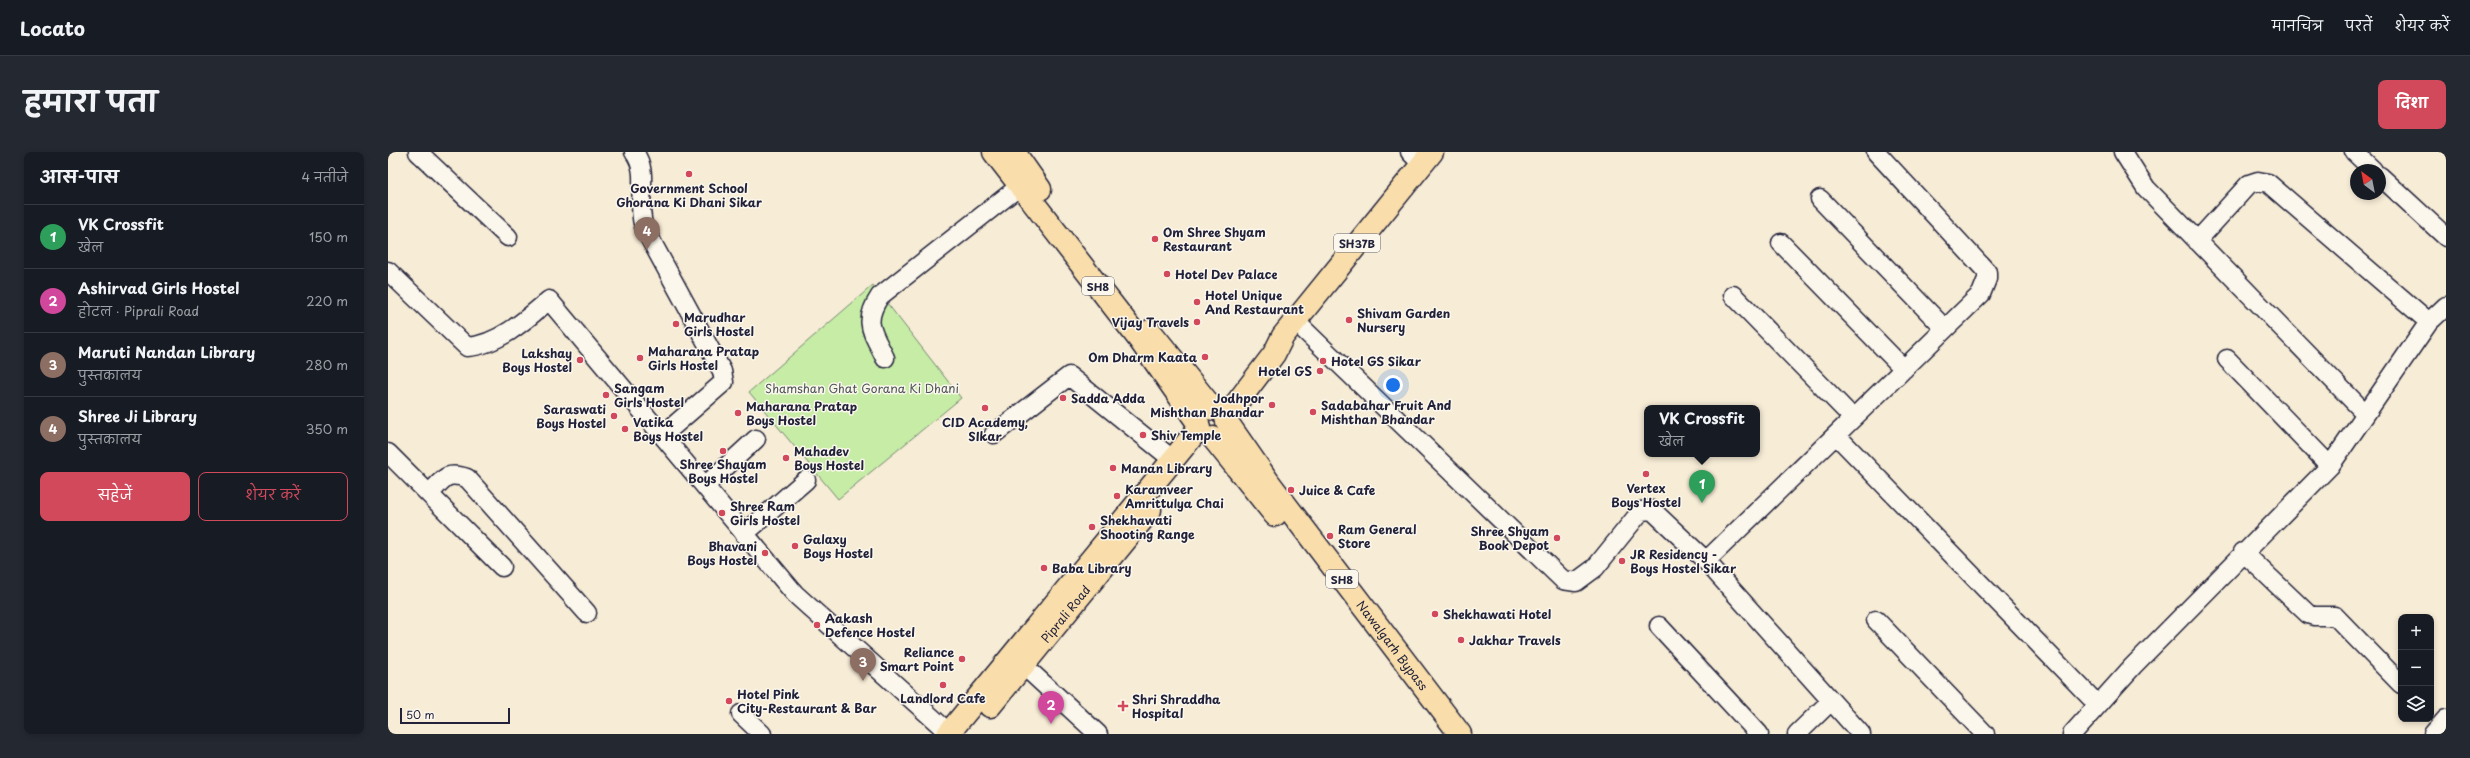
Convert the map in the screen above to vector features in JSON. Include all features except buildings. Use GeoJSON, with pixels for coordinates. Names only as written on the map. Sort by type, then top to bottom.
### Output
{"type":"FeatureCollection","features":[{"type":"Feature","properties":{"kind":"main road","name":"SH8"},"geometry":{"type":"LineString","coordinates":[[994,152],[1020,186],[1112,293],[1213,423]]}},
{"type":"Feature","properties":{"kind":"main road","name":"SH8"},"geometry":{"type":"LineString","coordinates":[[1014,152],[1112,293]]}},
{"type":"Feature","properties":{"kind":"main road","name":"SH37B"},"geometry":{"type":"LineString","coordinates":[[1213,423],[1274,354],[1289,329],[1421,156]]}},
{"type":"Feature","properties":{"kind":"main road"},"geometry":{"type":"LineString","coordinates":[[954,734],[1172,460],[1213,423]]}},
{"type":"Feature","properties":{"kind":"main road","name":"Nawalgarh Bypass"},"geometry":{"type":"LineString","coordinates":[[1213,423],[1460,734]]}},
{"type":"Feature","properties":{"kind":"main road","name":"Piprali Road"},"geometry":{"type":"LineString","coordinates":[[954,734],[1023,665],[1213,423]]}},
{"type":"Feature","properties":{"kind":"main road","name":"Nawalgarh Bypass"},"geometry":{"type":"LineString","coordinates":[[1293,525],[1445,734]]}},
{"type":"Feature","properties":{"kind":"street"},"geometry":{"type":"LineString","coordinates":[[418,152],[508,237]]}},
{"type":"Feature","properties":{"kind":"street"},"geometry":{"type":"LineString","coordinates":[[634,152],[639,159],[643,175],[642,218],[647,233],[722,371],[724,382],[663,435]]}},
{"type":"Feature","properties":{"kind":"street"},"geometry":{"type":"LineString","coordinates":[[1706,561],[1981,294],[1987,279],[1987,272],[1876,152]]}},
{"type":"Feature","properties":{"kind":"street"},"geometry":{"type":"LineString","coordinates":[[2123,152],[2146,188],[2366,414]]}},
{"type":"Feature","properties":{"kind":"street"},"geometry":{"type":"LineString","coordinates":[[2354,152],[2367,164]]}},
{"type":"Feature","properties":{"kind":"street"},"geometry":{"type":"LineString","coordinates":[[2197,241],[2249,184],[2258,181],[2268,183],[2429,322]]}},
{"type":"Feature","properties":{"kind":"street"},"geometry":{"type":"LineString","coordinates":[[2386,182],[2446,237]]}},
{"type":"Feature","properties":{"kind":"street"},"geometry":{"type":"LineString","coordinates":[[885,358],[869,323],[872,308],[880,296],[1020,186]]}},
{"type":"Feature","properties":{"kind":"street"},"geometry":{"type":"LineString","coordinates":[[1820,199],[1945,329]]}},
{"type":"Feature","properties":{"kind":"street"},"geometry":{"type":"LineString","coordinates":[[1781,243],[1904,369]]}},
{"type":"Feature","properties":{"kind":"street"},"geometry":{"type":"LineString","coordinates":[[388,271],[467,347],[477,346],[521,324],[549,300],[795,594],[954,734]]}},
{"type":"Feature","properties":{"kind":"street"},"geometry":{"type":"LineString","coordinates":[[1733,295],[1853,418]]}},
{"type":"Feature","properties":{"kind":"street"},"geometry":{"type":"LineString","coordinates":[[2072,734],[2132,666],[2243,552],[2330,466],[2429,322],[2446,306]]}},
{"type":"Feature","properties":{"kind":"street"},"geometry":{"type":"LineString","coordinates":[[1289,329],[1563,580],[1576,582],[1596,568],[1641,511],[1647,509],[1652,510],[1706,561],[1861,734]]}},
{"type":"Feature","properties":{"kind":"street"},"geometry":{"type":"LineString","coordinates":[[2227,359],[2330,466]]}},
{"type":"Feature","properties":{"kind":"street"},"geometry":{"type":"LineString","coordinates":[[994,434],[1069,376],[1172,460]]}},
{"type":"Feature","properties":{"kind":"street"},"geometry":{"type":"LineString","coordinates":[[1836,435],[2098,705]]}},
{"type":"Feature","properties":{"kind":"street"},"geometry":{"type":"LineString","coordinates":[[705,486],[756,439]]}},
{"type":"Feature","properties":{"kind":"street"},"geometry":{"type":"LineString","coordinates":[[388,453],[502,567]]}},
{"type":"Feature","properties":{"kind":"street"},"geometry":{"type":"LineString","coordinates":[[429,494],[446,476],[454,474],[467,478],[587,613]]}},
{"type":"Feature","properties":{"kind":"street"},"geometry":{"type":"LineString","coordinates":[[744,534],[806,480]]}},
{"type":"Feature","properties":{"kind":"street"},"geometry":{"type":"LineString","coordinates":[[2243,552],[2308,614],[2314,616],[2335,616],[2398,681]]}},
{"type":"Feature","properties":{"kind":"street"},"geometry":{"type":"LineString","coordinates":[[1876,620],[1985,734]]}},
{"type":"Feature","properties":{"kind":"street"},"geometry":{"type":"LineString","coordinates":[[1659,626],[1759,734]]}},
{"type":"Feature","properties":{"kind":"street"},"geometry":{"type":"LineString","coordinates":[[1023,665],[1098,734]]}},
{"type":"Feature","properties":{"kind":"street"},"geometry":{"type":"LineString","coordinates":[[1797,734],[1831,701]]}},
{"type":"Feature","properties":{"kind":"street"},"geometry":{"type":"LineString","coordinates":[[740,714],[762,734]]}},
{"type":"Feature","properties":{"kind":"green space","name":"Shamshan Ghat Gorana Ki Dhani"},"geometry":{"type":"Polygon","coordinates":[[[873,285],[961,398],[838,499],[749,392],[873,285]]]}},
{"type":"Feature","properties":{"kind":"place","name":"Government School Ghorana Ki Dhani Sikar"},"geometry":{"type":"Point","coordinates":[689,174]}},
{"type":"Feature","properties":{"kind":"place","name":"Om Shree Shyam Restaurant"},"geometry":{"type":"Point","coordinates":[1155,239]}},
{"type":"Feature","properties":{"kind":"place","name":"Shree Ji Library"},"geometry":{"type":"Point","coordinates":[647,250]}},
{"type":"Feature","properties":{"kind":"place","name":"Hotel Dev Palace"},"geometry":{"type":"Point","coordinates":[1167,274]}},
{"type":"Feature","properties":{"kind":"place","name":"Hotel Unique And Restaurant"},"geometry":{"type":"Point","coordinates":[1197,302]}},
{"type":"Feature","properties":{"kind":"place","name":"Shivam Garden Nursery"},"geometry":{"type":"Point","coordinates":[1349,320]}},
{"type":"Feature","properties":{"kind":"place","name":"Vijay Travels"},"geometry":{"type":"Point","coordinates":[1197,322]}},
{"type":"Feature","properties":{"kind":"place","name":"Marudhar Girls Hostel"},"geometry":{"type":"Point","coordinates":[676,324]}},
{"type":"Feature","properties":{"kind":"place","name":"Om Dharm Kaata"},"geometry":{"type":"Point","coordinates":[1205,357]}},
{"type":"Feature","properties":{"kind":"place","name":"Maharana Pratap Girls Hostel"},"geometry":{"type":"Point","coordinates":[640,358]}},
{"type":"Feature","properties":{"kind":"place","name":"Lakshay Boys Hostel"},"geometry":{"type":"Point","coordinates":[580,360]}},
{"type":"Feature","properties":{"kind":"place","name":"Hotel GS Sikar"},"geometry":{"type":"Point","coordinates":[1323,361]}},
{"type":"Feature","properties":{"kind":"place","name":"Hotel GS"},"geometry":{"type":"Point","coordinates":[1320,371]}},
{"type":"Feature","properties":{"kind":"place","name":"Sangam Girls Hostel"},"geometry":{"type":"Point","coordinates":[606,395]}},
{"type":"Feature","properties":{"kind":"place","name":"Sadda Adda"},"geometry":{"type":"Point","coordinates":[1063,398]}},
{"type":"Feature","properties":{"kind":"place","name":"Jodhpor Mishthan Bhandar"},"geometry":{"type":"Point","coordinates":[1272,405]}},
{"type":"Feature","properties":{"kind":"place","name":"CID Academy, SIkar"},"geometry":{"type":"Point","coordinates":[985,408]}},
{"type":"Feature","properties":{"kind":"place","name":"Sadabahar Fruit And Mishthan Bhandar"},"geometry":{"type":"Point","coordinates":[1313,412]}},
{"type":"Feature","properties":{"kind":"place","name":"Maharana Pratap Boys Hostel"},"geometry":{"type":"Point","coordinates":[738,413]}},
{"type":"Feature","properties":{"kind":"place","name":"Saraswati Boys Hostel"},"geometry":{"type":"Point","coordinates":[614,416]}},
{"type":"Feature","properties":{"kind":"place","name":"Vatika Boys Hostel"},"geometry":{"type":"Point","coordinates":[625,429]}},
{"type":"Feature","properties":{"kind":"place","name":"Shiv Temple"},"geometry":{"type":"Point","coordinates":[1143,435]}},
{"type":"Feature","properties":{"kind":"place","name":"Shree Shayam Boys Hostel"},"geometry":{"type":"Point","coordinates":[723,451]}},
{"type":"Feature","properties":{"kind":"place","name":"Mahadev Boys Hostel"},"geometry":{"type":"Point","coordinates":[786,458]}},
{"type":"Feature","properties":{"kind":"place","name":"Manan Library"},"geometry":{"type":"Point","coordinates":[1113,468]}},
{"type":"Feature","properties":{"kind":"place","name":"Vertex Boys Hostel"},"geometry":{"type":"Point","coordinates":[1646,474]}},
{"type":"Feature","properties":{"kind":"place","name":"Juice & Cafe"},"geometry":{"type":"Point","coordinates":[1291,490]}},
{"type":"Feature","properties":{"kind":"place","name":"Karamveer Amrittulya Chai"},"geometry":{"type":"Point","coordinates":[1117,496]}},
{"type":"Feature","properties":{"kind":"place","name":"VK Crossfit"},"geometry":{"type":"Point","coordinates":[1702,503]}},
{"type":"Feature","properties":{"kind":"place","name":"Shree Ram Girls Hostel"},"geometry":{"type":"Point","coordinates":[722,513]}},
{"type":"Feature","properties":{"kind":"place","name":"Shekhawati Shooting Range"},"geometry":{"type":"Point","coordinates":[1092,527]}},
{"type":"Feature","properties":{"kind":"place","name":"Ram General Store"},"geometry":{"type":"Point","coordinates":[1330,536]}},
{"type":"Feature","properties":{"kind":"place","name":"Shree Shyam Book Depot"},"geometry":{"type":"Point","coordinates":[1557,538]}},
{"type":"Feature","properties":{"kind":"place","name":"Galaxy Boys Hostel"},"geometry":{"type":"Point","coordinates":[795,546]}},
{"type":"Feature","properties":{"kind":"place","name":"Bhavani Boys Hostel"},"geometry":{"type":"Point","coordinates":[765,553]}},
{"type":"Feature","properties":{"kind":"place","name":"JR Residency - Boys Hostel Sikar"},"geometry":{"type":"Point","coordinates":[1622,561]}},
{"type":"Feature","properties":{"kind":"place","name":"Baba Library"},"geometry":{"type":"Point","coordinates":[1044,568]}},
{"type":"Feature","properties":{"kind":"place","name":"Shekhawati Hotel"},"geometry":{"type":"Point","coordinates":[1435,614]}},
{"type":"Feature","properties":{"kind":"place","name":"Aakash Defence Hostel"},"geometry":{"type":"Point","coordinates":[817,625]}},
{"type":"Feature","properties":{"kind":"place","name":"Jakhar Travels"},"geometry":{"type":"Point","coordinates":[1461,640]}},
{"type":"Feature","properties":{"kind":"place","name":"Reliance Smart Point"},"geometry":{"type":"Point","coordinates":[962,659]}},
{"type":"Feature","properties":{"kind":"place","name":"Maruti Nandan Library"},"geometry":{"type":"Point","coordinates":[863,681]}},
{"type":"Feature","properties":{"kind":"place","name":"Landlord Cafe"},"geometry":{"type":"Point","coordinates":[943,685]}},
{"type":"Feature","properties":{"kind":"place","name":"Hotel Pink City-Restaurant & Bar"},"geometry":{"type":"Point","coordinates":[729,701]}},
{"type":"Feature","properties":{"kind":"place","name":"Shri Shraddha Hospital"},"geometry":{"type":"Point","coordinates":[1123,706]}},
{"type":"Feature","properties":{"kind":"place","name":"Ashirvad Girls Hostel"},"geometry":{"type":"Point","coordinates":[1051,724]}}]}
